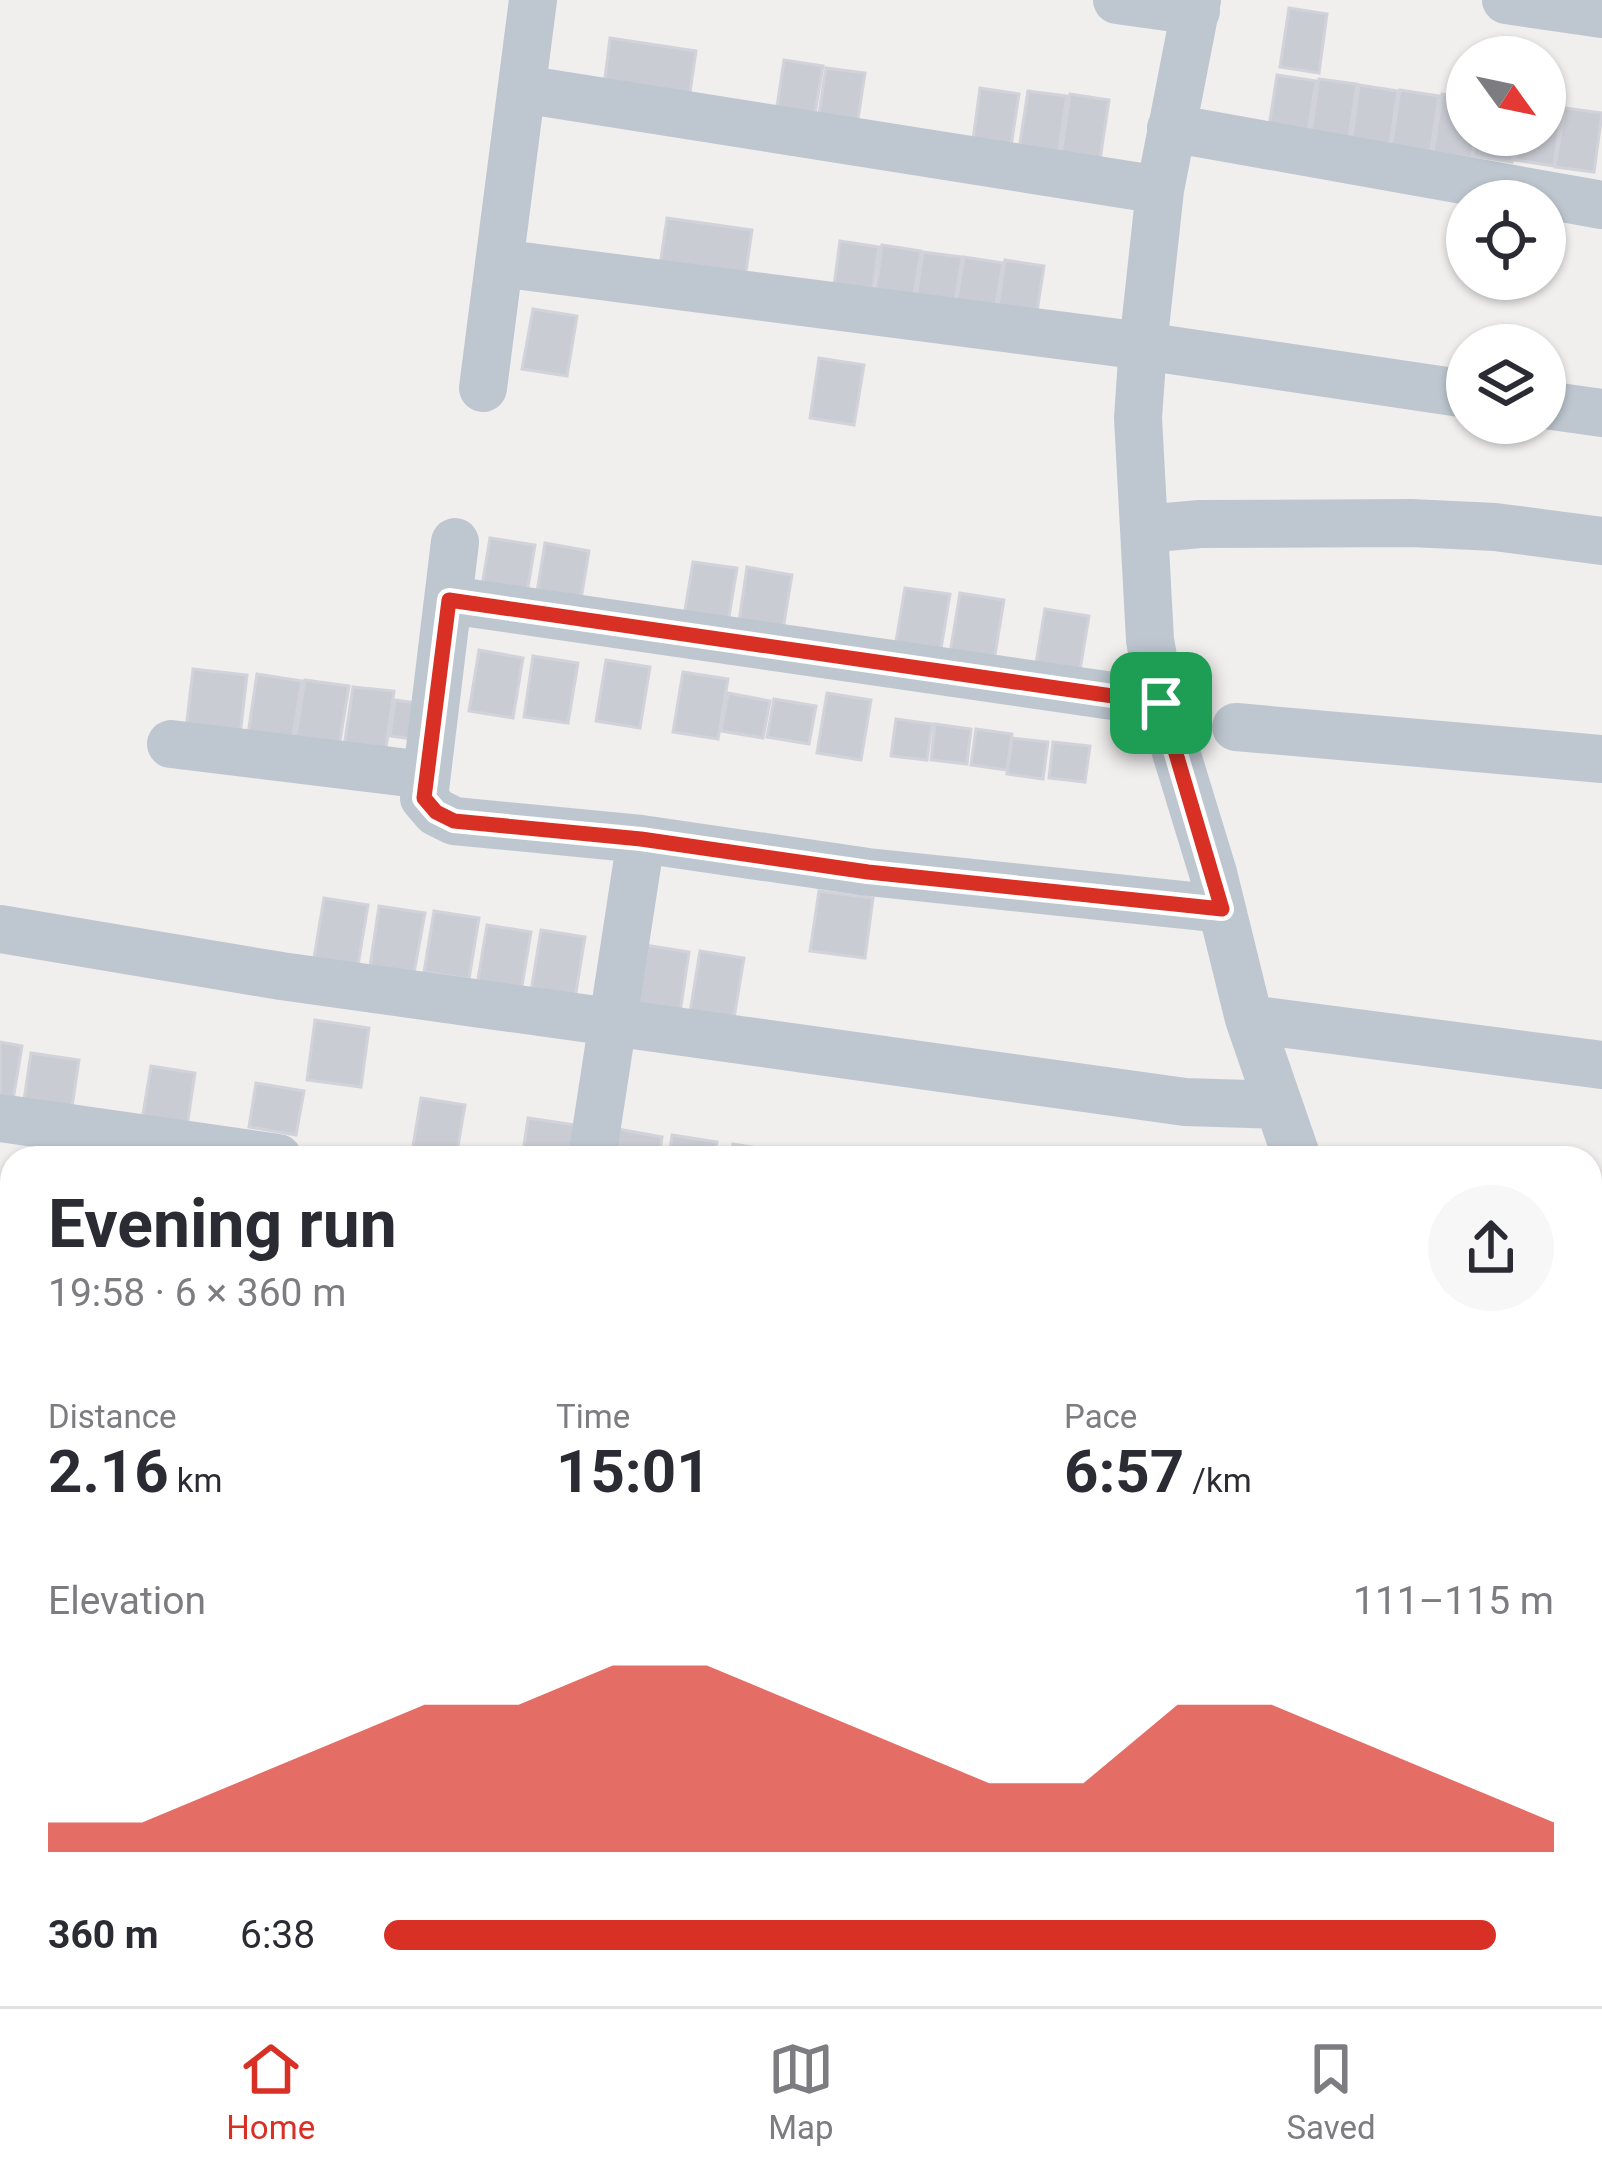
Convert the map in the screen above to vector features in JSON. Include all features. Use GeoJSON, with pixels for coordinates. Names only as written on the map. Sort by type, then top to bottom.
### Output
{"type":"FeatureCollection","features":[{"type":"Feature","properties":{"kind":"lane"},"geometry":{"type":"LineString","coordinates":[[483,388],[533,0]]}},
{"type":"Feature","properties":{"kind":"lane"},"geometry":{"type":"LineString","coordinates":[[1117,0],[1196,6],[1160,190],[1143,346],[1138,418],[1150,640],[1161,703],[1250,1019],[1292,1146]]}},
{"type":"Feature","properties":{"kind":"lane"},"geometry":{"type":"LineString","coordinates":[[1506,0],[1602,14]]}},
{"type":"Feature","properties":{"kind":"lane"},"geometry":{"type":"LineString","coordinates":[[522,89],[1160,190]]}},
{"type":"Feature","properties":{"kind":"lane"},"geometry":{"type":"LineString","coordinates":[[1171,128],[1602,205]]}},
{"type":"Feature","properties":{"kind":"lane"},"geometry":{"type":"LineString","coordinates":[[499,263],[1143,346],[1446,391]]}},
{"type":"Feature","properties":{"kind":"lane"},"geometry":{"type":"LineString","coordinates":[[1566,408],[1602,413]]}},
{"type":"Feature","properties":{"kind":"lane"},"geometry":{"type":"LineString","coordinates":[[1144,529],[1199,524],[1411,523],[1495,527],[1602,541]]}},
{"type":"Feature","properties":{"kind":"lane"},"geometry":{"type":"LineString","coordinates":[[455,542],[424,798],[436,812],[454,821],[1222,909]]}},
{"type":"Feature","properties":{"kind":"lane"},"geometry":{"type":"LineString","coordinates":[[449,600],[1161,703]]}},
{"type":"Feature","properties":{"kind":"lane"},"geometry":{"type":"LineString","coordinates":[[1236,727],[1602,759]]}},
{"type":"Feature","properties":{"kind":"lane"},"geometry":{"type":"LineString","coordinates":[[171,744],[425,776]]}},
{"type":"Feature","properties":{"kind":"lane"},"geometry":{"type":"LineString","coordinates":[[594,1146],[641,839]]}},
{"type":"Feature","properties":{"kind":"lane"},"geometry":{"type":"LineString","coordinates":[[0,929],[281,976],[1185,1102],[1277,1105]]}},
{"type":"Feature","properties":{"kind":"lane"},"geometry":{"type":"LineString","coordinates":[[1250,1019],[1602,1065]]}},
{"type":"Feature","properties":{"kind":"lane"},"geometry":{"type":"LineString","coordinates":[[0,1118],[195,1146]]}},
{"type":"Feature","properties":{"kind":"building"},"geometry":{"type":"Polygon","coordinates":[[[1289,8],[1327,14],[1319,73],[1280,67],[1289,8]]]}},
{"type":"Feature","properties":{"kind":"building"},"geometry":{"type":"Polygon","coordinates":[[[610,38],[696,51],[688,106],[603,94],[610,38]]]}},
{"type":"Feature","properties":{"kind":"building"},"geometry":{"type":"Polygon","coordinates":[[[784,60],[823,66],[813,125],[775,120],[784,60]]]}},
{"type":"Feature","properties":{"kind":"building"},"geometry":{"type":"Polygon","coordinates":[[[826,68],[865,73],[856,132],[817,126],[826,68]]]}},
{"type":"Feature","properties":{"kind":"building"},"geometry":{"type":"Polygon","coordinates":[[[1277,75],[1316,81],[1307,139],[1268,133],[1277,75]]]}},
{"type":"Feature","properties":{"kind":"building"},"geometry":{"type":"Polygon","coordinates":[[[1319,79],[1357,84],[1348,143],[1310,138],[1319,79]]]}},
{"type":"Feature","properties":{"kind":"building"},"geometry":{"type":"Polygon","coordinates":[[[1359,85],[1398,91],[1389,150],[1351,144],[1359,85]]]}},
{"type":"Feature","properties":{"kind":"building"},"geometry":{"type":"Polygon","coordinates":[[[980,88],[1019,94],[1010,153],[972,147],[980,88]]]}},
{"type":"Feature","properties":{"kind":"building"},"geometry":{"type":"Polygon","coordinates":[[[1400,90],[1439,96],[1430,155],[1391,149],[1400,90]]]}},
{"type":"Feature","properties":{"kind":"building"},"geometry":{"type":"Polygon","coordinates":[[[1028,91],[1067,96],[1058,155],[1019,149],[1028,91]]]}},
{"type":"Feature","properties":{"kind":"building"},"geometry":{"type":"Polygon","coordinates":[[[1070,94],[1109,100],[1100,160],[1061,154],[1070,94]]]}},
{"type":"Feature","properties":{"kind":"building"},"geometry":{"type":"Polygon","coordinates":[[[1442,94],[1446,95],[1446,155],[1433,153],[1442,94]]]}},
{"type":"Feature","properties":{"kind":"building"},"geometry":{"type":"Polygon","coordinates":[[[1566,108],[1602,113],[1594,172],[1555,167],[1557,156],[1566,156],[1566,108]]]}},
{"type":"Feature","properties":{"kind":"building"},"geometry":{"type":"Polygon","coordinates":[[[1473,156],[1513,156],[1512,162],[1473,156]]]}},
{"type":"Feature","properties":{"kind":"building"},"geometry":{"type":"Polygon","coordinates":[[[1516,156],[1555,156],[1554,166],[1515,160],[1516,156]]]}},
{"type":"Feature","properties":{"kind":"building"},"geometry":{"type":"Polygon","coordinates":[[[667,218],[752,230],[744,285],[659,272],[667,218]]]}},
{"type":"Feature","properties":{"kind":"building"},"geometry":{"type":"Polygon","coordinates":[[[840,241],[879,247],[870,306],[832,300],[840,241]]]}},
{"type":"Feature","properties":{"kind":"building"},"geometry":{"type":"Polygon","coordinates":[[[882,245],[921,251],[912,310],[874,304],[882,245]]]}},
{"type":"Feature","properties":{"kind":"building"},"geometry":{"type":"Polygon","coordinates":[[[923,252],[962,257],[953,316],[914,311],[923,252]]]}},
{"type":"Feature","properties":{"kind":"building"},"geometry":{"type":"Polygon","coordinates":[[[964,257],[1003,263],[993,321],[954,316],[964,257]]]}},
{"type":"Feature","properties":{"kind":"building"},"geometry":{"type":"Polygon","coordinates":[[[1005,260],[1044,266],[1035,325],[996,319],[1005,260]]]}},
{"type":"Feature","properties":{"kind":"building"},"geometry":{"type":"Polygon","coordinates":[[[533,309],[577,316],[567,376],[522,369],[533,309]]]}},
{"type":"Feature","properties":{"kind":"building"},"geometry":{"type":"Polygon","coordinates":[[[819,358],[864,365],[854,425],[810,418],[819,358]]]}},
{"type":"Feature","properties":{"kind":"building"},"geometry":{"type":"Polygon","coordinates":[[[490,538],[535,545],[525,605],[480,598],[490,538]]]}},
{"type":"Feature","properties":{"kind":"building"},"geometry":{"type":"Polygon","coordinates":[[[545,543],[589,551],[579,611],[535,604],[545,543]]]}},
{"type":"Feature","properties":{"kind":"building"},"geometry":{"type":"Polygon","coordinates":[[[693,562],[737,568],[727,629],[683,622],[693,562]]]}},
{"type":"Feature","properties":{"kind":"building"},"geometry":{"type":"Polygon","coordinates":[[[747,567],[792,575],[782,635],[738,628],[747,567]]]}},
{"type":"Feature","properties":{"kind":"building"},"geometry":{"type":"Polygon","coordinates":[[[905,588],[950,594],[940,655],[895,647],[905,588]]]}},
{"type":"Feature","properties":{"kind":"building"},"geometry":{"type":"Polygon","coordinates":[[[960,593],[1004,600],[994,661],[950,653],[960,593]]]}},
{"type":"Feature","properties":{"kind":"building"},"geometry":{"type":"Polygon","coordinates":[[[1045,609],[1089,616],[1079,676],[1035,669],[1045,609]]]}},
{"type":"Feature","properties":{"kind":"building"},"geometry":{"type":"Polygon","coordinates":[[[479,650],[523,658],[513,718],[469,711],[479,650]]]}},
{"type":"Feature","properties":{"kind":"building"},"geometry":{"type":"Polygon","coordinates":[[[533,656],[578,663],[568,723],[524,717],[533,656]]]}},
{"type":"Feature","properties":{"kind":"building"},"geometry":{"type":"Polygon","coordinates":[[[606,660],[650,667],[640,728],[596,721],[606,660]]]}},
{"type":"Feature","properties":{"kind":"building"},"geometry":{"type":"Polygon","coordinates":[[[193,669],[247,675],[240,735],[186,729],[193,669]]]}},
{"type":"Feature","properties":{"kind":"building"},"geometry":{"type":"Polygon","coordinates":[[[683,672],[728,679],[718,739],[673,732],[683,672]]]}},
{"type":"Feature","properties":{"kind":"building"},"geometry":{"type":"Polygon","coordinates":[[[257,674],[302,681],[292,741],[248,734],[257,674]]]}},
{"type":"Feature","properties":{"kind":"building"},"geometry":{"type":"Polygon","coordinates":[[[305,680],[349,686],[339,747],[295,740],[305,680]]]}},
{"type":"Feature","properties":{"kind":"building"},"geometry":{"type":"Polygon","coordinates":[[[353,687],[394,691],[385,755],[344,747],[353,687]]]}},
{"type":"Feature","properties":{"kind":"building"},"geometry":{"type":"Polygon","coordinates":[[[728,693],[770,701],[763,738],[721,731],[728,693]]]}},
{"type":"Feature","properties":{"kind":"building"},"geometry":{"type":"Polygon","coordinates":[[[827,693],[871,700],[861,760],[817,753],[827,693]]]}},
{"type":"Feature","properties":{"kind":"building"},"geometry":{"type":"Polygon","coordinates":[[[774,699],[816,706],[809,744],[767,737],[774,699]]]}},
{"type":"Feature","properties":{"kind":"building"},"geometry":{"type":"Polygon","coordinates":[[[395,700],[432,705],[427,741],[390,736],[395,700]]]}},
{"type":"Feature","properties":{"kind":"building"},"geometry":{"type":"Polygon","coordinates":[[[896,719],[932,724],[927,760],[891,756],[896,719]]]}},
{"type":"Feature","properties":{"kind":"building"},"geometry":{"type":"Polygon","coordinates":[[[935,724],[971,729],[967,764],[931,760],[935,724]]]}},
{"type":"Feature","properties":{"kind":"building"},"geometry":{"type":"Polygon","coordinates":[[[976,729],[1012,734],[1007,770],[971,765],[976,729]]]}},
{"type":"Feature","properties":{"kind":"building"},"geometry":{"type":"Polygon","coordinates":[[[1012,738],[1048,742],[1043,779],[1007,774],[1012,738]]]}},
{"type":"Feature","properties":{"kind":"building"},"geometry":{"type":"Polygon","coordinates":[[[1053,742],[1090,746],[1085,782],[1049,778],[1053,742]]]}},
{"type":"Feature","properties":{"kind":"building"},"geometry":{"type":"Polygon","coordinates":[[[819,891],[873,898],[865,958],[810,951],[819,891]]]}},
{"type":"Feature","properties":{"kind":"building"},"geometry":{"type":"Polygon","coordinates":[[[324,898],[368,905],[358,965],[314,958],[324,898]]]}},
{"type":"Feature","properties":{"kind":"building"},"geometry":{"type":"Polygon","coordinates":[[[379,906],[425,913],[414,973],[370,966],[379,906]]]}},
{"type":"Feature","properties":{"kind":"building"},"geometry":{"type":"Polygon","coordinates":[[[434,911],[479,918],[469,979],[424,972],[434,911]]]}},
{"type":"Feature","properties":{"kind":"building"},"geometry":{"type":"Polygon","coordinates":[[[487,925],[531,932],[521,992],[477,985],[487,925]]]}},
{"type":"Feature","properties":{"kind":"building"},"geometry":{"type":"Polygon","coordinates":[[[541,930],[585,937],[575,998],[531,991],[541,930]]]}},
{"type":"Feature","properties":{"kind":"building"},"geometry":{"type":"Polygon","coordinates":[[[645,945],[689,952],[680,1013],[635,1005],[645,945]]]}},
{"type":"Feature","properties":{"kind":"building"},"geometry":{"type":"Polygon","coordinates":[[[700,951],[744,958],[734,1018],[690,1012],[700,951]]]}},
{"type":"Feature","properties":{"kind":"building"},"geometry":{"type":"Polygon","coordinates":[[[315,1020],[369,1028],[361,1087],[307,1080],[315,1020]]]}},
{"type":"Feature","properties":{"kind":"building"},"geometry":{"type":"Polygon","coordinates":[[[0,1042],[22,1046],[12,1106],[0,1104],[0,1042]]]}},
{"type":"Feature","properties":{"kind":"building"},"geometry":{"type":"Polygon","coordinates":[[[31,1053],[79,1060],[71,1114],[23,1107],[31,1053]]]}},
{"type":"Feature","properties":{"kind":"building"},"geometry":{"type":"Polygon","coordinates":[[[151,1066],[195,1073],[186,1133],[141,1126],[151,1066]]]}},
{"type":"Feature","properties":{"kind":"building"},"geometry":{"type":"Polygon","coordinates":[[[256,1083],[304,1091],[296,1135],[249,1127],[256,1083]]]}},
{"type":"Feature","properties":{"kind":"building"},"geometry":{"type":"Polygon","coordinates":[[[421,1098],[465,1105],[458,1146],[413,1146],[421,1098]]]}},
{"type":"Feature","properties":{"kind":"building"},"geometry":{"type":"Polygon","coordinates":[[[528,1118],[582,1126],[579,1146],[524,1146],[528,1118]]]}},
{"type":"Feature","properties":{"kind":"building"},"geometry":{"type":"Polygon","coordinates":[[[618,1129],[662,1137],[661,1146],[615,1146],[618,1129]]]}},
{"type":"Feature","properties":{"kind":"building"},"geometry":{"type":"Polygon","coordinates":[[[672,1135],[717,1142],[716,1146],[671,1146],[672,1135]]]}},
{"type":"Feature","properties":{"kind":"route"},"geometry":{"type":"LineString","coordinates":[[449,600],[1161,703],[1222,909],[454,821],[436,812],[424,798],[449,600]]}}]}
